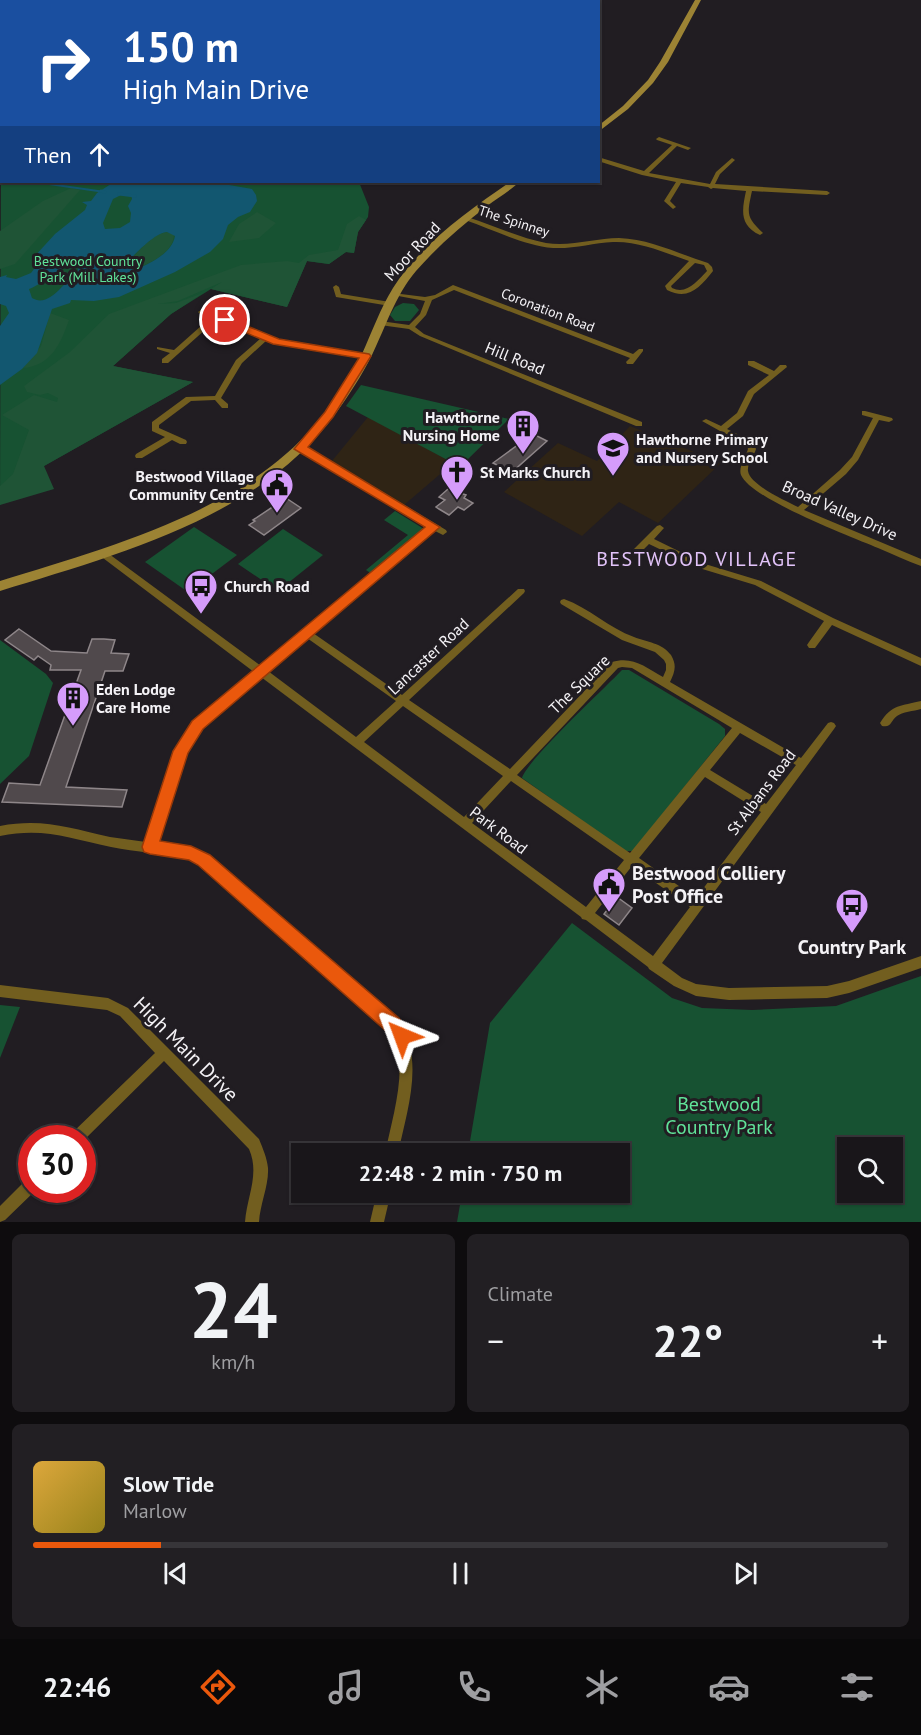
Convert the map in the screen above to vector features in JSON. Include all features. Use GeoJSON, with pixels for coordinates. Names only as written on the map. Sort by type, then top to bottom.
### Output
{"type":"FeatureCollection","features":[{"type":"Feature","properties":{"kind":"main road"},"geometry":{"type":"LineString","coordinates":[[600,128],[651,81],[665,62],[698,0]]}},
{"type":"Feature","properties":{"kind":"main road","name":"Moor Road"},"geometry":{"type":"LineString","coordinates":[[0,586],[102,553],[163,529],[238,494],[271,472],[300,449],[329,414],[366,356],[392,299],[426,257],[467,219],[514,183]]}},
{"type":"Feature","properties":{"kind":"street"},"geometry":{"type":"LineString","coordinates":[[659,139],[688,148]]}},
{"type":"Feature","properties":{"kind":"street"},"geometry":{"type":"LineString","coordinates":[[644,174],[676,144]]}},
{"type":"Feature","properties":{"kind":"street"},"geometry":{"type":"LineString","coordinates":[[600,160],[644,174],[711,188],[827,193]]}},
{"type":"Feature","properties":{"kind":"street"},"geometry":{"type":"LineString","coordinates":[[711,188],[715,177],[732,160]]}},
{"type":"Feature","properties":{"kind":"street"},"geometry":{"type":"LineString","coordinates":[[726,165],[735,169]]}},
{"type":"Feature","properties":{"kind":"street"},"geometry":{"type":"LineString","coordinates":[[667,199],[680,181]]}},
{"type":"Feature","properties":{"kind":"street"},"geometry":{"type":"LineString","coordinates":[[748,225],[746,204],[749,191]]}},
{"type":"Feature","properties":{"kind":"street"},"geometry":{"type":"LineString","coordinates":[[657,199],[667,199]]}},
{"type":"Feature","properties":{"kind":"street"},"geometry":{"type":"LineString","coordinates":[[667,199],[673,207]]}},
{"type":"Feature","properties":{"kind":"street","name":"The Spinney"},"geometry":{"type":"LineString","coordinates":[[467,219],[550,245],[566,246],[624,240],[693,261]]}},
{"type":"Feature","properties":{"kind":"street"},"geometry":{"type":"LineString","coordinates":[[736,226],[748,225],[760,232]]}},
{"type":"Feature","properties":{"kind":"street"},"geometry":{"type":"LineString","coordinates":[[693,261],[706,264],[710,271],[690,291],[682,294],[672,291],[668,285],[693,261]]}},
{"type":"Feature","properties":{"kind":"street","name":"Coronation Road"},"geometry":{"type":"LineString","coordinates":[[429,300],[437,298],[449,285],[632,360],[641,350]]}},
{"type":"Feature","properties":{"kind":"street"},"geometry":{"type":"LineString","coordinates":[[336,286],[338,296],[429,300],[423,315],[411,327]]}},
{"type":"Feature","properties":{"kind":"street"},"geometry":{"type":"LineString","coordinates":[[201,312],[277,342],[366,356]]}},
{"type":"Feature","properties":{"kind":"street"},"geometry":{"type":"LineString","coordinates":[[165,361],[215,317]]}},
{"type":"Feature","properties":{"kind":"street","name":"Hill Road"},"geometry":{"type":"LineString","coordinates":[[380,323],[411,327],[422,335],[639,424]]}},
{"type":"Feature","properties":{"kind":"street"},"geometry":{"type":"LineString","coordinates":[[217,398],[239,362],[265,338]]}},
{"type":"Feature","properties":{"kind":"street"},"geometry":{"type":"LineString","coordinates":[[159,348],[174,351]]}},
{"type":"Feature","properties":{"kind":"street"},"geometry":{"type":"LineString","coordinates":[[751,363],[774,374]]}},
{"type":"Feature","properties":{"kind":"street"},"geometry":{"type":"LineString","coordinates":[[722,429],[741,414],[751,393],[783,367]]}},
{"type":"Feature","properties":{"kind":"street"},"geometry":{"type":"LineString","coordinates":[[183,442],[155,429],[155,424],[189,399],[217,398],[225,405]]}},
{"type":"Feature","properties":{"kind":"street"},"geometry":{"type":"LineString","coordinates":[[865,413],[889,420]]}},
{"type":"Feature","properties":{"kind":"street"},"geometry":{"type":"LineString","coordinates":[[799,510],[843,472],[855,458],[877,417]]}},
{"type":"Feature","properties":{"kind":"street","name":"Broad Valley Drive"},"geometry":{"type":"LineString","coordinates":[[706,421],[750,444],[751,453],[744,466],[749,481],[799,510],[921,563]]}},
{"type":"Feature","properties":{"kind":"street"},"geometry":{"type":"LineString","coordinates":[[139,456],[171,436]]}},
{"type":"Feature","properties":{"kind":"street"},"geometry":{"type":"LineString","coordinates":[[300,449],[310,452],[443,532]]}},
{"type":"Feature","properties":{"kind":"street"},"geometry":{"type":"LineString","coordinates":[[150,847],[187,739],[197,725],[434,527]]}},
{"type":"Feature","properties":{"kind":"street"},"geometry":{"type":"LineString","coordinates":[[636,552],[660,528]]}},
{"type":"Feature","properties":{"kind":"street"},"geometry":{"type":"LineString","coordinates":[[648,540],[702,566],[753,581],[921,662]]}},
{"type":"Feature","properties":{"kind":"street","name":"Park Road"},"geometry":{"type":"LineString","coordinates":[[102,553],[464,825],[678,982],[696,990],[729,994],[827,992],[849,987],[921,962]]}},
{"type":"Feature","properties":{"kind":"street","name":"Lancaster Road"},"geometry":{"type":"LineString","coordinates":[[356,743],[521,591]]}},
{"type":"Feature","properties":{"kind":"street"},"geometry":{"type":"LineString","coordinates":[[564,602],[632,640],[654,647],[666,656],[671,664],[671,672],[664,683]]}},
{"type":"Feature","properties":{"kind":"street"},"geometry":{"type":"LineString","coordinates":[[584,613],[592,605]]}},
{"type":"Feature","properties":{"kind":"street"},"geometry":{"type":"LineString","coordinates":[[812,645],[830,620]]}},
{"type":"Feature","properties":{"kind":"street"},"geometry":{"type":"LineString","coordinates":[[306,633],[698,906]]}},
{"type":"Feature","properties":{"kind":"street","name":"The Square"},"geometry":{"type":"LineString","coordinates":[[464,825],[615,665],[622,663],[634,665],[802,764]]}},
{"type":"Feature","properties":{"kind":"street"},"geometry":{"type":"LineString","coordinates":[[885,723],[894,712],[921,706]]}},
{"type":"Feature","properties":{"kind":"street","name":"St Albans Road"},"geometry":{"type":"LineString","coordinates":[[653,965],[831,726]]}},
{"type":"Feature","properties":{"kind":"street"},"geometry":{"type":"LineString","coordinates":[[586,915],[739,727]]}},
{"type":"Feature","properties":{"kind":"street"},"geometry":{"type":"LineString","coordinates":[[704,771],[768,811]]}},
{"type":"Feature","properties":{"kind":"street"},"geometry":{"type":"LineString","coordinates":[[0,831],[29,827],[60,828],[105,840],[191,853],[204,860],[397,1030],[407,1050],[407,1066],[393,1143]]}},
{"type":"Feature","properties":{"kind":"street","name":"High Main Drive"},"geometry":{"type":"LineString","coordinates":[[0,991],[117,1007],[254,1144],[261,1159],[262,1173],[252,1222]]}},
{"type":"Feature","properties":{"kind":"street"},"geometry":{"type":"LineString","coordinates":[[90,1125],[164,1053]]}},
{"type":"Feature","properties":{"kind":"street"},"geometry":{"type":"LineString","coordinates":[[5,1222],[0,1216],[18,1198]]}},
{"type":"Feature","properties":{"kind":"street"},"geometry":{"type":"LineString","coordinates":[[377,1222],[381,1203]]}},
{"type":"Feature","properties":{"kind":"shaded area"},"geometry":{"type":"Polygon","coordinates":[[[368,417],[453,463],[404,505],[332,461],[368,417]]]}},
{"type":"Feature","properties":{"kind":"shaded area","name":"Hawthorne Primary and Nursery School"},"geometry":{"type":"Polygon","coordinates":[[[630,426],[721,463],[658,523],[619,502],[582,536],[504,492],[558,443],[597,461],[630,426]]]}},
{"type":"Feature","properties":{"kind":"green space","name":"Bestwood Country Park (Mill Lakes)"},"geometry":{"type":"Polygon","coordinates":[[[1,183],[359,183],[369,207],[368,217],[358,232],[354,253],[346,252],[329,264],[307,261],[287,307],[211,289],[171,314],[113,366],[193,382],[44,466],[0,505],[1,183]]]}},
{"type":"Feature","properties":{"kind":"green space"},"geometry":{"type":"Polygon","coordinates":[[[71,188],[80,190],[15,264],[0,269],[0,231],[43,201],[71,188]]]}},
{"type":"Feature","properties":{"kind":"green space"},"geometry":{"type":"Polygon","coordinates":[[[257,212],[276,223],[259,238],[229,242],[239,224],[257,212]]]}},
{"type":"Feature","properties":{"kind":"green space"},"geometry":{"type":"Polygon","coordinates":[[[359,216],[366,220],[358,232],[354,253],[346,252],[329,264],[307,261],[287,307],[211,289],[222,282],[178,301],[158,304],[176,303],[203,293],[171,314],[113,366],[193,382],[44,466],[54,489],[0,505],[0,486],[13,474],[29,430],[2,415],[34,395],[57,402],[58,398],[48,393],[40,395],[27,392],[24,386],[70,352],[109,314],[241,265],[287,261],[299,263],[309,255],[338,250],[347,224],[359,216]]]}},
{"type":"Feature","properties":{"kind":"green space"},"geometry":{"type":"Polygon","coordinates":[[[167,232],[174,234],[173,241],[166,252],[134,270],[124,266],[150,240],[167,232]]]}},
{"type":"Feature","properties":{"kind":"green space"},"geometry":{"type":"Polygon","coordinates":[[[403,303],[414,304],[419,310],[410,321],[395,321],[390,315],[395,307],[403,303]]]}},
{"type":"Feature","properties":{"kind":"green space"},"geometry":{"type":"Polygon","coordinates":[[[50,313],[69,320],[62,337],[48,358],[41,363],[23,368],[41,346],[50,313]]]}},
{"type":"Feature","properties":{"kind":"green space"},"geometry":{"type":"Polygon","coordinates":[[[361,385],[509,419],[467,460],[453,463],[346,406],[361,385]]]}},
{"type":"Feature","properties":{"kind":"green space"},"geometry":{"type":"Polygon","coordinates":[[[395,511],[424,529],[372,574],[366,570],[408,535],[384,520],[395,511]]]}},
{"type":"Feature","properties":{"kind":"green space"},"geometry":{"type":"Polygon","coordinates":[[[194,527],[237,555],[188,592],[145,562],[194,527]]]}},
{"type":"Feature","properties":{"kind":"green space"},"geometry":{"type":"Polygon","coordinates":[[[283,529],[323,555],[278,591],[238,564],[283,529]]]}},
{"type":"Feature","properties":{"kind":"green space"},"geometry":{"type":"Polygon","coordinates":[[[0,640],[46,674],[53,683],[29,756],[0,784],[0,640]]]}},
{"type":"Feature","properties":{"kind":"green space"},"geometry":{"type":"Polygon","coordinates":[[[622,670],[629,670],[725,729],[725,736],[633,851],[625,851],[522,778],[537,756],[622,670]]]}},
{"type":"Feature","properties":{"kind":"green space","name":"Bestwood Country Park"},"geometry":{"type":"Polygon","coordinates":[[[572,923],[672,998],[702,1008],[752,1010],[836,1006],[921,976],[921,1222],[457,1222],[460,1203],[630,1203],[630,1143],[470,1143],[490,1023],[572,923]]]}},
{"type":"Feature","properties":{"kind":"green space"},"geometry":{"type":"Polygon","coordinates":[[[0,1005],[20,1007],[0,1058],[0,1005]]]}},
{"type":"Feature","properties":{"kind":"water"},"geometry":{"type":"Polygon","coordinates":[[[112,183],[218,183],[252,189],[257,201],[250,212],[238,217],[228,225],[223,239],[210,252],[175,272],[119,297],[94,301],[71,300],[70,303],[52,309],[37,353],[22,369],[0,385],[0,326],[9,313],[6,306],[0,304],[0,277],[7,275],[6,277],[16,279],[31,273],[34,269],[34,257],[55,234],[85,210],[87,205],[82,202],[91,201],[97,193],[112,183]],[[131,194],[113,199],[103,223],[105,229],[120,228],[130,222],[131,213],[128,206],[132,199],[131,194]],[[167,232],[156,236],[124,266],[134,270],[165,253],[175,236],[167,232]],[[66,266],[29,289],[32,298],[45,300],[57,292],[78,271],[78,267],[66,266]]]}},
{"type":"Feature","properties":{"kind":"building","name":"Hawthorne Nursing Home"},"geometry":{"type":"Polygon","coordinates":[[[533,434],[547,441],[512,472],[493,463],[519,444],[518,439],[528,438],[533,434]]]}},
{"type":"Feature","properties":{"kind":"building","name":"St Marks Church"},"geometry":{"type":"Polygon","coordinates":[[[448,489],[466,495],[464,498],[473,503],[464,510],[458,507],[449,515],[436,507],[445,500],[439,497],[448,489]]]}},
{"type":"Feature","properties":{"kind":"building","name":"Bestwood Village Community Centre"},"geometry":{"type":"Polygon","coordinates":[[[286,498],[301,508],[264,535],[249,525],[255,521],[253,520],[286,498]]]}},
{"type":"Feature","properties":{"kind":"building","name":"Eden Lodge Care Home"},"geometry":{"type":"Polygon","coordinates":[[[19,629],[51,651],[87,653],[92,639],[104,639],[115,640],[111,653],[129,654],[123,671],[105,671],[66,787],[127,790],[122,807],[2,802],[9,783],[40,785],[81,670],[50,670],[51,665],[38,656],[34,660],[5,640],[19,629]]]}},
{"type":"Feature","properties":{"kind":"building"},"geometry":{"type":"Polygon","coordinates":[[[617,897],[632,908],[619,925],[604,914],[617,897]]]}},
{"type":"Feature","properties":{"kind":"waterway"},"geometry":{"type":"LineString","coordinates":[[42,183],[105,192],[101,191]]}},
{"type":"Feature","properties":{"kind":"waterway"},"geometry":{"type":"LineString","coordinates":[[119,194],[135,196]]}},
{"type":"Feature","properties":{"kind":"place","name":"Hawthorne Nursing Home"},"geometry":{"type":"Point","coordinates":[523,455]}},
{"type":"Feature","properties":{"kind":"place","name":"Hawthorne Primary and Nursery School"},"geometry":{"type":"Point","coordinates":[613,477]}},
{"type":"Feature","properties":{"kind":"place","name":"St Marks Church"},"geometry":{"type":"Point","coordinates":[457,501]}},
{"type":"Feature","properties":{"kind":"place","name":"Bestwood Village Community Centre"},"geometry":{"type":"Point","coordinates":[277,514]}},
{"type":"Feature","properties":{"kind":"place","name":"Church Road"},"geometry":{"type":"Point","coordinates":[201,615]}},
{"type":"Feature","properties":{"kind":"place","name":"Eden Lodge Care Home"},"geometry":{"type":"Point","coordinates":[73,727]}},
{"type":"Feature","properties":{"kind":"place","name":"Bestwood Colliery Post Office"},"geometry":{"type":"Point","coordinates":[609,913]}},
{"type":"Feature","properties":{"kind":"place","name":"Country Park"},"geometry":{"type":"Point","coordinates":[852,934]}},
{"type":"Feature","properties":{"kind":"district","name":"BESTWOOD VILLAGE"},"geometry":{"type":"Point","coordinates":[697,559]}},
{"type":"Feature","properties":{"kind":"route"},"geometry":{"type":"LineString","coordinates":[[225,320],[277,342],[366,356],[329,414],[300,449],[310,452],[434,527],[197,725],[181,751],[150,847],[191,853],[204,860],[393,1025],[402,1036]]}}]}
